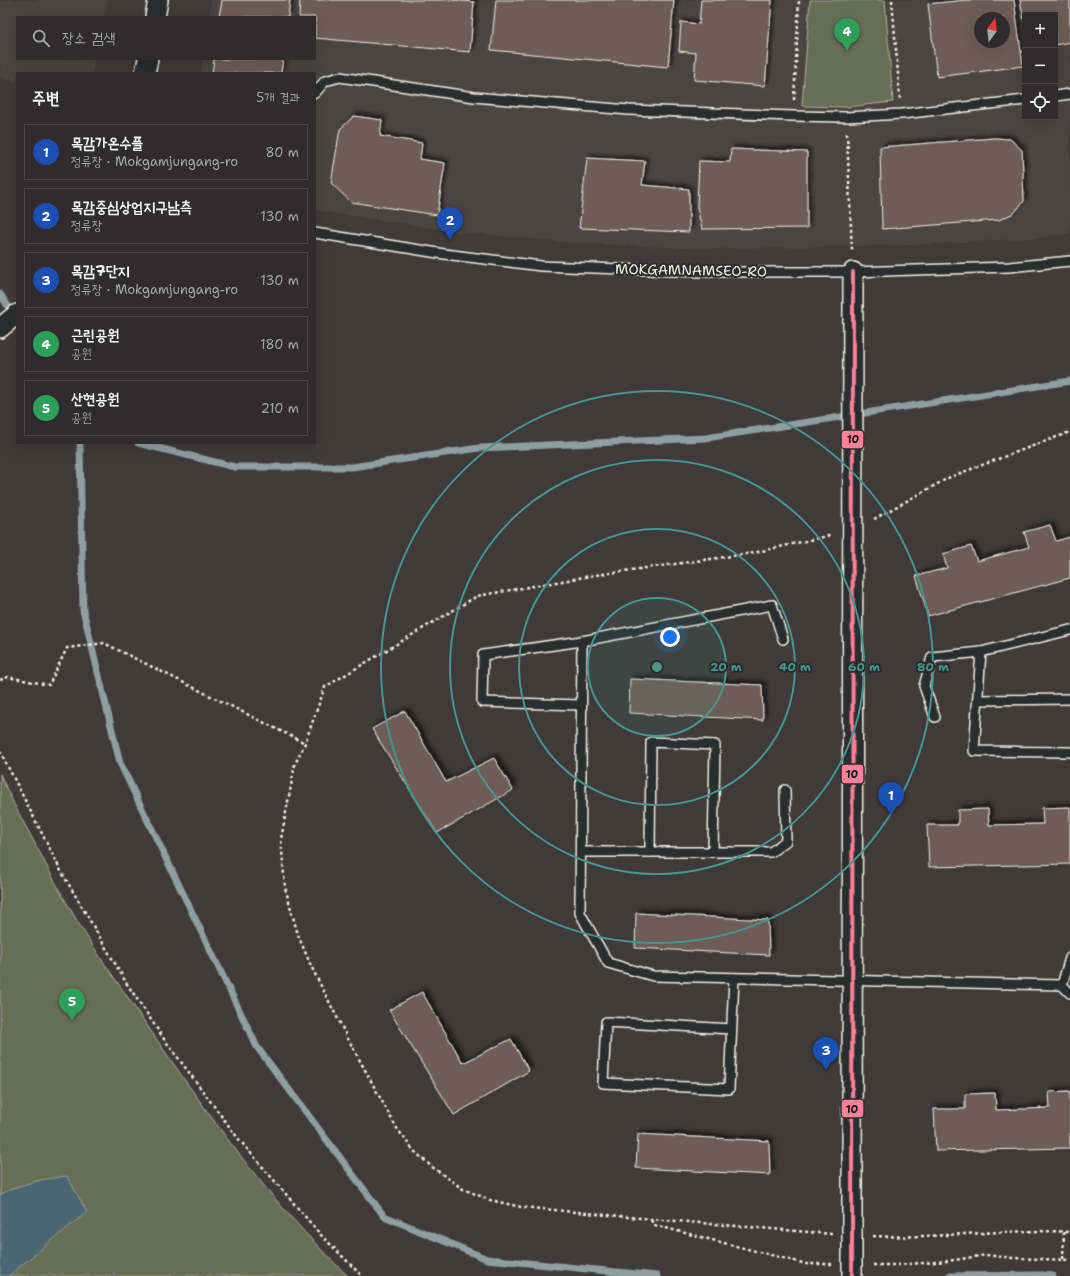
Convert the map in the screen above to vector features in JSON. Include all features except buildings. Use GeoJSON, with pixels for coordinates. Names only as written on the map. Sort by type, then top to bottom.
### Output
{"type":"FeatureCollection","features":[{"type":"Feature","properties":{"kind":"street"},"geometry":{"type":"LineString","coordinates":[[155,16],[158,0]]}},
{"type":"Feature","properties":{"kind":"street"},"geometry":{"type":"LineString","coordinates":[[145,72],[148,60]]}},
{"type":"Feature","properties":{"kind":"street"},"geometry":{"type":"LineString","coordinates":[[852,1276],[859,1230],[852,980],[853,272]]}},
{"type":"Feature","properties":{"kind":"street"},"geometry":{"type":"LineString","coordinates":[[0,328],[16,315]]}},
{"type":"Feature","properties":{"kind":"lane"},"geometry":{"type":"LineString","coordinates":[[316,92],[325,81],[340,77],[474,97],[629,110],[846,117],[902,114],[1022,100]]}},
{"type":"Feature","properties":{"kind":"lane"},"geometry":{"type":"LineString","coordinates":[[1058,96],[1070,94]]}},
{"type":"Feature","properties":{"kind":"lane","name":"MOKGAMNAMSEO-RO"},"geometry":{"type":"LineString","coordinates":[[316,233],[444,254],[541,266],[700,272],[853,272],[1009,267],[1070,260]]}},
{"type":"Feature","properties":{"kind":"lane"},"geometry":{"type":"LineString","coordinates":[[581,705],[482,702],[483,655],[582,641],[772,605],[783,639]]}},
{"type":"Feature","properties":{"kind":"lane"},"geometry":{"type":"LineString","coordinates":[[935,717],[924,686],[932,657],[981,652],[1070,630]]}},
{"type":"Feature","properties":{"kind":"lane"},"geometry":{"type":"LineString","coordinates":[[582,641],[580,913],[608,963],[653,976],[1062,985],[1070,993]]}},
{"type":"Feature","properties":{"kind":"lane"},"geometry":{"type":"LineString","coordinates":[[981,652],[974,751],[1070,752]]}},
{"type":"Feature","properties":{"kind":"lane"},"geometry":{"type":"LineString","coordinates":[[978,700],[1070,700]]}},
{"type":"Feature","properties":{"kind":"lane"},"geometry":{"type":"LineString","coordinates":[[650,852],[651,742],[715,745],[713,852]]}},
{"type":"Feature","properties":{"kind":"lane"},"geometry":{"type":"LineString","coordinates":[[581,852],[771,852],[786,841],[785,790]]}},
{"type":"Feature","properties":{"kind":"lane"},"geometry":{"type":"LineString","coordinates":[[1062,985],[1070,958]]}},
{"type":"Feature","properties":{"kind":"lane"},"geometry":{"type":"LineString","coordinates":[[732,1029],[606,1022],[603,1083],[729,1089],[732,1029],[734,978]]}},
{"type":"Feature","properties":{"kind":"path"},"geometry":{"type":"LineString","coordinates":[[793,116],[799,0]]}},
{"type":"Feature","properties":{"kind":"path"},"geometry":{"type":"LineString","coordinates":[[892,0],[902,114]]}},
{"type":"Feature","properties":{"kind":"path"},"geometry":{"type":"LineString","coordinates":[[846,117],[853,272]]}},
{"type":"Feature","properties":{"kind":"path"},"geometry":{"type":"LineString","coordinates":[[836,1234],[521,1207],[490,1200],[463,1188],[432,1167],[413,1150],[396,1127],[346,1035],[311,966],[298,935],[284,887],[281,838],[295,764],[305,743],[325,687],[477,596],[596,575],[753,553],[853,531],[950,477],[1070,432]]}},
{"type":"Feature","properties":{"kind":"path"},"geometry":{"type":"LineString","coordinates":[[0,680],[8,678],[49,685],[68,648],[104,643],[305,743]]}},
{"type":"Feature","properties":{"kind":"path"},"geometry":{"type":"LineString","coordinates":[[0,751],[61,871],[127,984],[164,1039],[238,1137],[320,1234],[362,1276]]}},
{"type":"Feature","properties":{"kind":"path"},"geometry":{"type":"LineString","coordinates":[[859,1230],[896,1237],[1032,1231],[1070,1232]]}},
{"type":"Feature","properties":{"kind":"path"},"geometry":{"type":"LineString","coordinates":[[1063,1259],[1064,1232]]}},
{"type":"Feature","properties":{"kind":"shaded area"},"geometry":{"type":"Polygon","coordinates":[[[0,0],[107,0],[103,16],[16,16],[16,60],[95,60],[92,72],[16,72],[16,82],[1,79],[0,0]]]}},
{"type":"Feature","properties":{"kind":"shaded area"},"geometry":{"type":"Polygon","coordinates":[[[211,0],[1070,0],[1070,233],[1035,238],[910,245],[709,249],[575,243],[457,232],[316,210],[316,72],[201,72],[203,60],[316,60],[316,16],[209,16],[211,0]]]}},
{"type":"Feature","properties":{"kind":"green space"},"geometry":{"type":"Polygon","coordinates":[[[810,0],[885,0],[893,102],[846,107],[802,106],[810,0]]]}},
{"type":"Feature","properties":{"kind":"green space"},"geometry":{"type":"Polygon","coordinates":[[[0,774],[18,812],[74,916],[104,963],[169,1057],[240,1156],[265,1187],[319,1248],[348,1276],[0,1276],[0,774]]]}},
{"type":"Feature","properties":{"kind":"water"},"geometry":{"type":"Polygon","coordinates":[[[67,1176],[87,1212],[8,1276],[0,1276],[0,1195],[16,1187],[41,1180],[67,1176]]]}},
{"type":"Feature","properties":{"kind":"waterway"},"geometry":{"type":"LineString","coordinates":[[0,294],[14,315]]}},
{"type":"Feature","properties":{"kind":"waterway"},"geometry":{"type":"LineString","coordinates":[[142,444],[235,467],[352,467],[479,448],[706,438],[1070,381]]}},
{"type":"Feature","properties":{"kind":"waterway"},"geometry":{"type":"LineString","coordinates":[[80,444],[83,610],[120,763],[257,1047],[384,1216],[487,1259],[657,1276]]}},
{"type":"Feature","properties":{"kind":"waterway"},"geometry":{"type":"LineString","coordinates":[[949,1276],[1053,1276]]}},
{"type":"Feature","properties":{"kind":"transit line","name":"10"},"geometry":{"type":"LineString","coordinates":[[852,1276],[853,272]]}},
{"type":"Feature","properties":{"kind":"place","name":"근린공원"},"geometry":{"type":"Point","coordinates":[847,51]}},
{"type":"Feature","properties":{"kind":"place","name":"목감중심상업지구남측"},"geometry":{"type":"Point","coordinates":[450,240]}},
{"type":"Feature","properties":{"kind":"place","name":"목감가온수플"},"geometry":{"type":"Point","coordinates":[891,815]}},
{"type":"Feature","properties":{"kind":"place","name":"산현공원"},"geometry":{"type":"Point","coordinates":[72,1021]}},
{"type":"Feature","properties":{"kind":"place","name":"목감7단지"},"geometry":{"type":"Point","coordinates":[826,1070]}}]}
